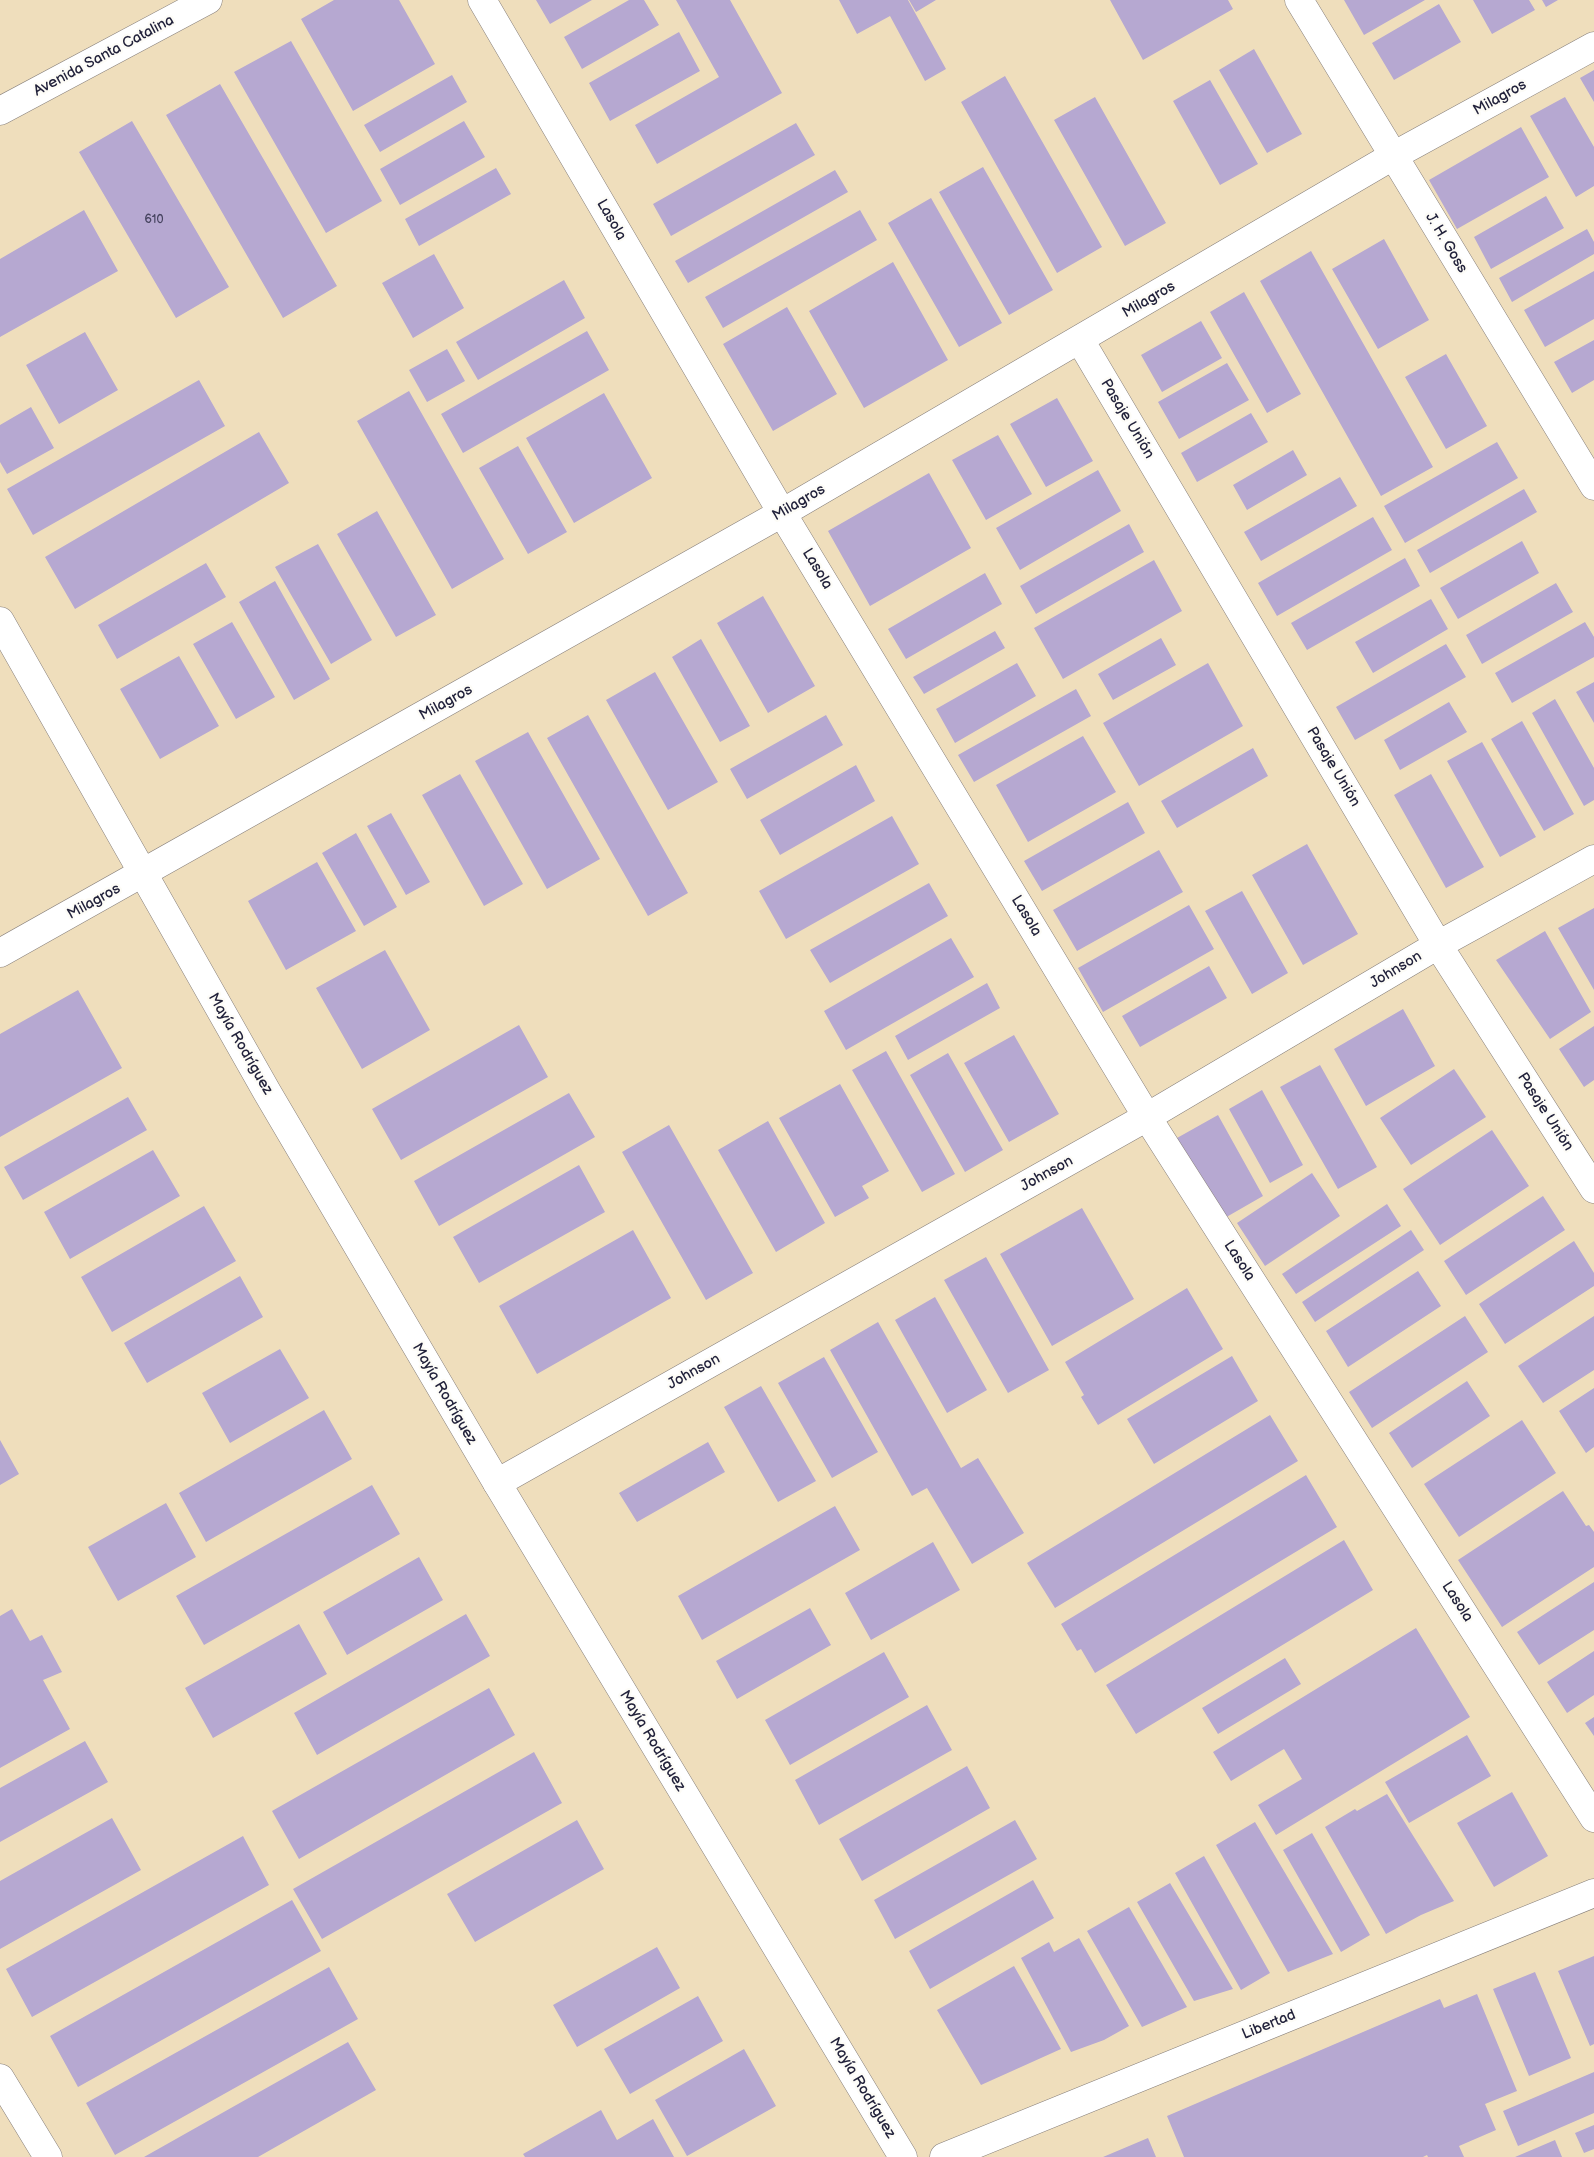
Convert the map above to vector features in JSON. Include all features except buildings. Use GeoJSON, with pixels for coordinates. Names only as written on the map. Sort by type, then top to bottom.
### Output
{"type":"FeatureCollection","features":[{"type":"Feature","properties":{"kind":"street","name":"Avenida Santa Catalina"},"geometry":{"type":"LineString","coordinates":[[0,111],[208,0]]}},
{"type":"Feature","properties":{"kind":"street","name":"Lasola"},"geometry":{"type":"LineString","coordinates":[[482,0],[782,513],[1147,1117],[1594,1818]]}},
{"type":"Feature","properties":{"kind":"street","name":"J. H. Goss"},"geometry":{"type":"LineString","coordinates":[[1298,0],[1594,486]]}},
{"type":"Feature","properties":{"kind":"street","name":"Milagros"},"geometry":{"type":"LineString","coordinates":[[0,954],[782,513],[1393,156],[1594,46]]}},
{"type":"Feature","properties":{"kind":"street","name":"Pasaje Unión"},"geometry":{"type":"LineString","coordinates":[[1080,340],[1438,945],[1594,1189]]}},
{"type":"Feature","properties":{"kind":"street","name":"Mayía Rodríguez"},"geometry":{"type":"LineString","coordinates":[[0,621],[272,1101],[497,1484],[903,2157]]}},
{"type":"Feature","properties":{"kind":"street","name":"Johnson"},"geometry":{"type":"LineString","coordinates":[[497,1484],[1147,1117],[1438,945],[1594,859]]}},
{"type":"Feature","properties":{"kind":"street","name":"Libertad"},"geometry":{"type":"LineString","coordinates":[[944,2157],[1594,1893]]}},
{"type":"Feature","properties":{"kind":"street"},"geometry":{"type":"LineString","coordinates":[[0,2078],[48,2157]]}}]}
